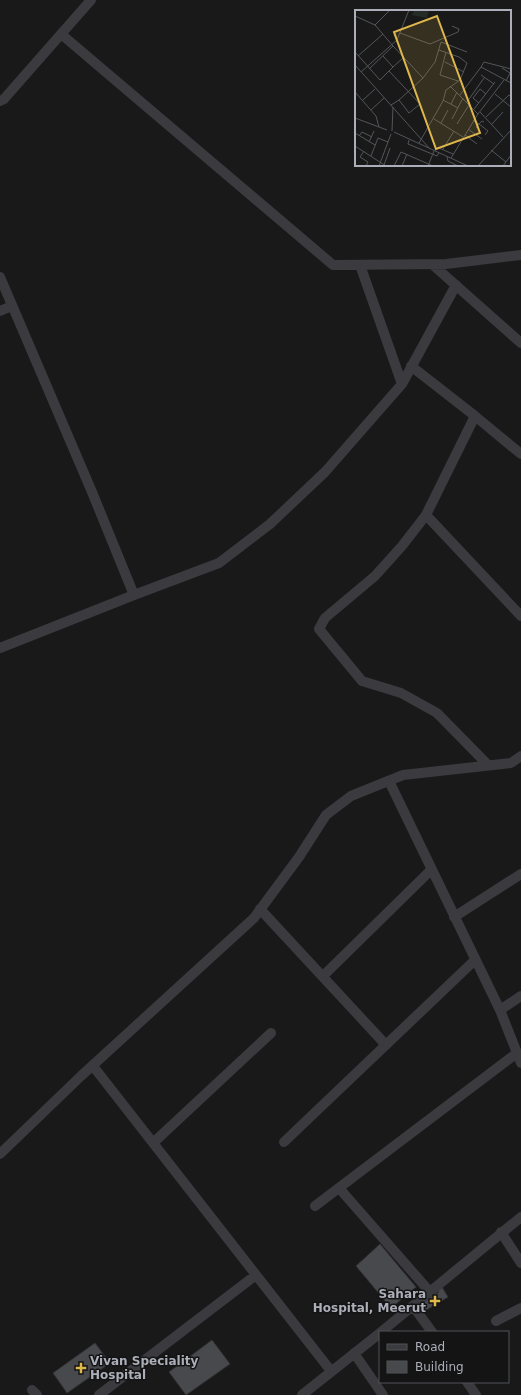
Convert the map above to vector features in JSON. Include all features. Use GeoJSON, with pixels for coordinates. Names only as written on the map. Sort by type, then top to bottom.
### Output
{"type":"FeatureCollection","features":[{"type":"Feature","properties":{"kind":"street"},"geometry":{"type":"LineString","coordinates":[[0,101],[4,99],[91,0]]}},
{"type":"Feature","properties":{"kind":"street"},"geometry":{"type":"LineString","coordinates":[[61,34],[333,265],[433,264],[521,255]]}},
{"type":"Feature","properties":{"kind":"street"},"geometry":{"type":"LineString","coordinates":[[433,264],[521,343]]}},
{"type":"Feature","properties":{"kind":"street"},"geometry":{"type":"LineString","coordinates":[[360,265],[402,384]]}},
{"type":"Feature","properties":{"kind":"street"},"geometry":{"type":"LineString","coordinates":[[0,277],[92,492],[134,595]]}},
{"type":"Feature","properties":{"kind":"street"},"geometry":{"type":"LineString","coordinates":[[0,648],[219,563],[270,524],[325,472],[402,384],[456,285]]}},
{"type":"Feature","properties":{"kind":"street"},"geometry":{"type":"LineString","coordinates":[[0,311],[12,306]]}},
{"type":"Feature","properties":{"kind":"street"},"geometry":{"type":"LineString","coordinates":[[411,366],[476,416],[521,454]]}},
{"type":"Feature","properties":{"kind":"street"},"geometry":{"type":"LineString","coordinates":[[476,416],[426,515],[402,546],[375,576],[325,618],[319,629],[362,681],[401,693],[437,713],[488,766]]}},
{"type":"Feature","properties":{"kind":"street"},"geometry":{"type":"LineString","coordinates":[[426,515],[521,616]]}},
{"type":"Feature","properties":{"kind":"street"},"geometry":{"type":"LineString","coordinates":[[0,1154],[254,918],[299,857],[326,815],[351,796],[403,775],[511,763],[521,756]]}},
{"type":"Feature","properties":{"kind":"street"},"geometry":{"type":"LineString","coordinates":[[389,781],[500,1010],[521,1064]]}},
{"type":"Feature","properties":{"kind":"street"},"geometry":{"type":"LineString","coordinates":[[323,976],[431,870]]}},
{"type":"Feature","properties":{"kind":"street"},"geometry":{"type":"LineString","coordinates":[[454,917],[521,874]]}},
{"type":"Feature","properties":{"kind":"street"},"geometry":{"type":"LineString","coordinates":[[260,909],[386,1045]]}},
{"type":"Feature","properties":{"kind":"street"},"geometry":{"type":"LineString","coordinates":[[284,1142],[475,960]]}},
{"type":"Feature","properties":{"kind":"street"},"geometry":{"type":"LineString","coordinates":[[500,1010],[521,996]]}},
{"type":"Feature","properties":{"kind":"street"},"geometry":{"type":"LineString","coordinates":[[153,1143],[271,1033]]}},
{"type":"Feature","properties":{"kind":"street"},"geometry":{"type":"LineString","coordinates":[[315,1206],[517,1053]]}},
{"type":"Feature","properties":{"kind":"street"},"geometry":{"type":"LineString","coordinates":[[93,1066],[331,1371]]}},
{"type":"Feature","properties":{"kind":"street"},"geometry":{"type":"LineString","coordinates":[[339,1188],[430,1292]]}},
{"type":"Feature","properties":{"kind":"street"},"geometry":{"type":"LineString","coordinates":[[381,1331],[521,1217]]}},
{"type":"Feature","properties":{"kind":"street"},"geometry":{"type":"LineString","coordinates":[[501,1232],[521,1263]]}},
{"type":"Feature","properties":{"kind":"street"},"geometry":{"type":"LineString","coordinates":[[99,1395],[256,1275]]}},
{"type":"Feature","properties":{"kind":"street"},"geometry":{"type":"LineString","coordinates":[[413,1306],[431,1331]]}},
{"type":"Feature","properties":{"kind":"street"},"geometry":{"type":"LineString","coordinates":[[496,1321],[521,1308]]}},
{"type":"Feature","properties":{"kind":"street"},"geometry":{"type":"LineString","coordinates":[[302,1395],[379,1333]]}},
{"type":"Feature","properties":{"kind":"street"},"geometry":{"type":"LineString","coordinates":[[354,1353],[383,1395]]}},
{"type":"Feature","properties":{"kind":"street"},"geometry":{"type":"LineString","coordinates":[[468,1383],[476,1395]]}},
{"type":"Feature","properties":{"kind":"building"},"geometry":{"type":"Polygon","coordinates":[[[380,1244],[416,1287],[391,1308],[356,1266],[380,1244]]]}},
{"type":"Feature","properties":{"kind":"building"},"geometry":{"type":"Polygon","coordinates":[[[442,1287],[448,1297],[423,1312],[418,1305],[439,1292],[437,1290],[442,1287]]]}},
{"type":"Feature","properties":{"kind":"building"},"geometry":{"type":"Polygon","coordinates":[[[212,1340],[230,1364],[186,1395],[169,1372],[212,1340]]]}},
{"type":"Feature","properties":{"kind":"building","name":"Vivan Speciality Hospital"},"geometry":{"type":"Polygon","coordinates":[[[95,1343],[110,1363],[67,1393],[53,1373],[95,1343]]]}},
{"type":"Feature","properties":{"kind":"place","name":"Sahara Hospital, Meerut"},"geometry":{"type":"Point","coordinates":[435,1301]}},
{"type":"Feature","properties":{"kind":"place","name":"Vivan Speciality Hospital"},"geometry":{"type":"Point","coordinates":[81,1368]}}]}
